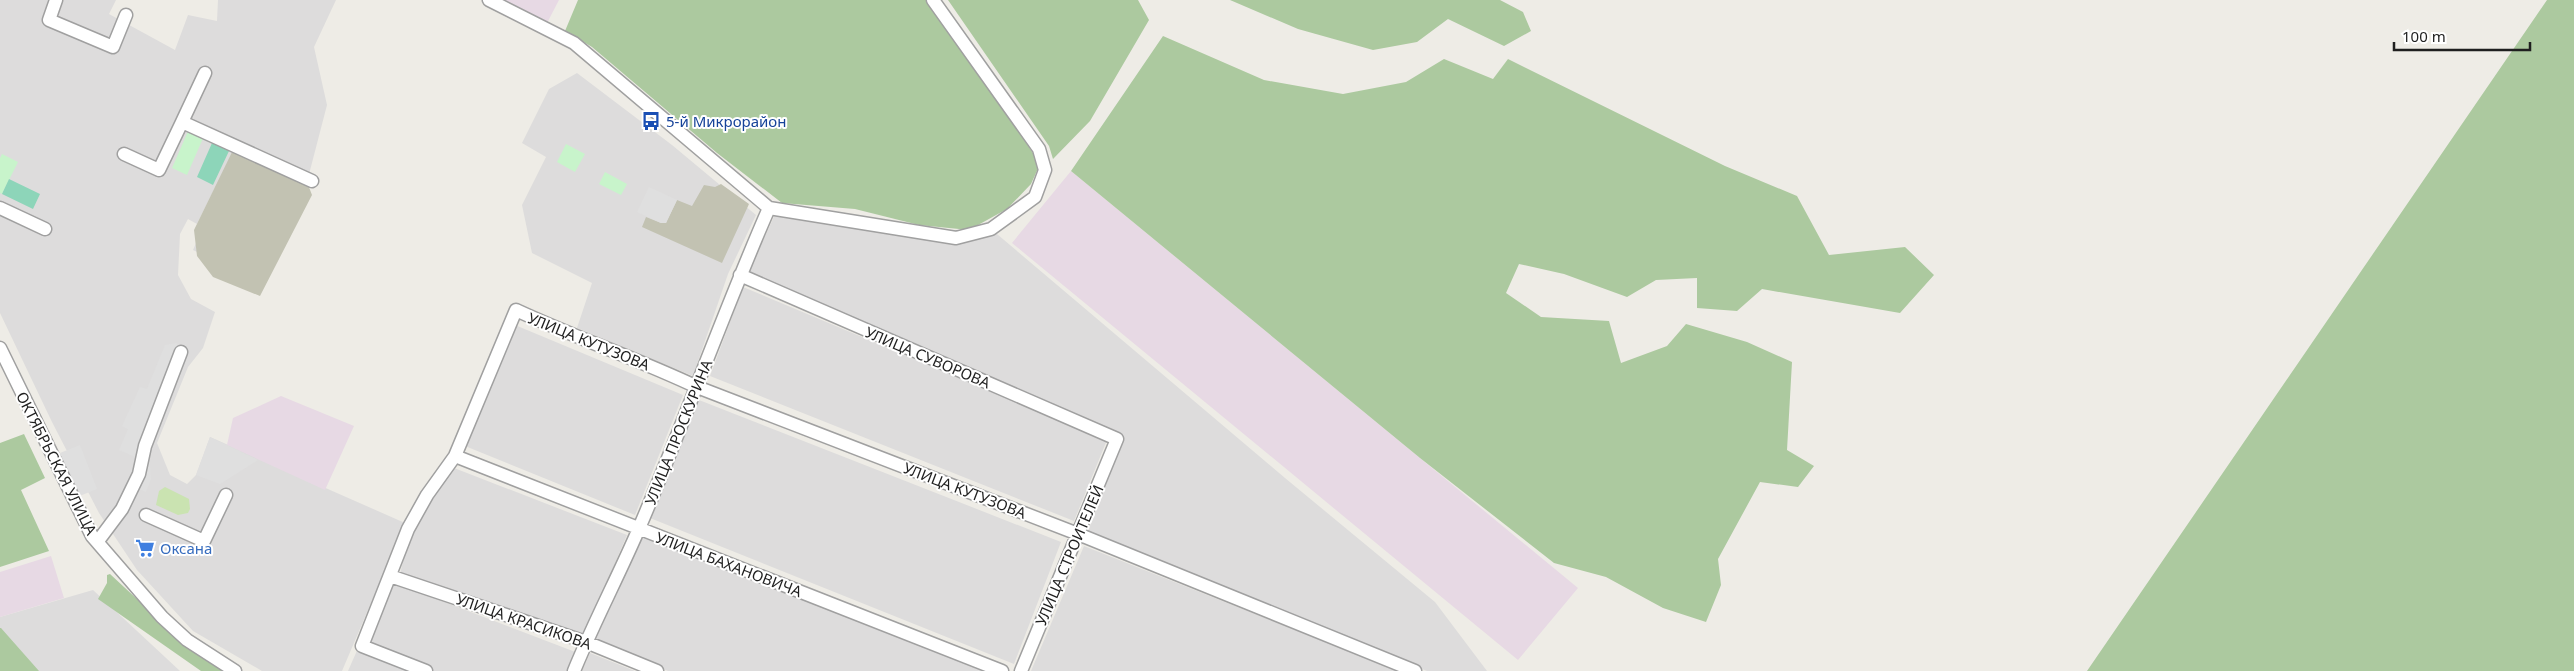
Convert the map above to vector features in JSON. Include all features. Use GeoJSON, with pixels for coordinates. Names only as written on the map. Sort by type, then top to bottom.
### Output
{"type":"FeatureCollection","features":[{"type":"Feature","properties":{"kind":"street"},"geometry":{"type":"LineString","coordinates":[[56,0],[49,20],[113,47],[126,15]]}},
{"type":"Feature","properties":{"kind":"street"},"geometry":{"type":"LineString","coordinates":[[489,0],[574,43],[769,208],[956,238],[991,229],[1035,197],[1045,170],[1039,149],[933,0]]}},
{"type":"Feature","properties":{"kind":"street"},"geometry":{"type":"LineString","coordinates":[[124,154],[160,170],[205,73]]}},
{"type":"Feature","properties":{"kind":"street"},"geometry":{"type":"LineString","coordinates":[[182,122],[312,181]]}},
{"type":"Feature","properties":{"kind":"street"},"geometry":{"type":"LineString","coordinates":[[0,208],[45,229]]}},
{"type":"Feature","properties":{"kind":"street","name":"УЛИЦА ПРОСКУРИНА"},"geometry":{"type":"LineString","coordinates":[[574,671],[639,528],[697,387],[740,275],[769,208]]}},
{"type":"Feature","properties":{"kind":"street","name":"УЛИЦА СУВОРОВА"},"geometry":{"type":"LineString","coordinates":[[740,275],[1118,439]]}},
{"type":"Feature","properties":{"kind":"street","name":"УЛИЦА КУТУЗОВА"},"geometry":{"type":"LineString","coordinates":[[456,456],[516,310],[563,332],[645,362],[697,387],[1078,534],[1415,671]]}},
{"type":"Feature","properties":{"kind":"street","name":"ОКТЯБРЬСКАЯ УЛИЦА"},"geometry":{"type":"LineString","coordinates":[[0,348],[92,536],[162,617],[187,640],[235,671]]}},
{"type":"Feature","properties":{"kind":"street"},"geometry":{"type":"LineString","coordinates":[[98,541],[122,509],[139,474],[145,446],[181,352]]}},
{"type":"Feature","properties":{"kind":"street","name":"УЛИЦА СТРОИТЕЛЕЙ"},"geometry":{"type":"LineString","coordinates":[[1021,671],[1118,439]]}},
{"type":"Feature","properties":{"kind":"street"},"geometry":{"type":"LineString","coordinates":[[426,671],[362,646],[401,546],[417,512],[427,495],[456,456]]}},
{"type":"Feature","properties":{"kind":"street","name":"УЛИЦА БАХАНОВИЧА"},"geometry":{"type":"LineString","coordinates":[[456,456],[1002,671]]}},
{"type":"Feature","properties":{"kind":"street"},"geometry":{"type":"LineString","coordinates":[[146,515],[204,541],[226,495]]}},
{"type":"Feature","properties":{"kind":"street","name":"УЛИЦА КРАСИКОВА"},"geometry":{"type":"LineString","coordinates":[[390,576],[586,642],[657,671]]}},
{"type":"Feature","properties":{"kind":"shaded area"},"geometry":{"type":"Polygon","coordinates":[[[0,0],[116,0],[109,14],[175,50],[188,15],[217,21],[218,0],[336,0],[314,47],[327,105],[307,182],[244,274],[193,250],[219,192],[214,190],[197,224],[188,219],[180,234],[178,275],[191,299],[215,312],[203,348],[188,367],[157,443],[170,475],[187,484],[196,475],[210,437],[405,523],[342,671],[262,671],[193,631],[137,570],[99,513],[52,422],[0,313],[0,0]]]}},
{"type":"Feature","properties":{"kind":"shaded area"},"geometry":{"type":"Polygon","coordinates":[[[496,0],[559,0],[546,25],[496,0]]]}},
{"type":"Feature","properties":{"kind":"shaded area"},"geometry":{"type":"Polygon","coordinates":[[[577,73],[672,145],[756,215],[728,274],[693,376],[577,328],[592,283],[532,253],[522,205],[546,157],[522,143],[549,89],[577,73]]]}},
{"type":"Feature","properties":{"kind":"shaded area"},"geometry":{"type":"Polygon","coordinates":[[[234,148],[307,182],[312,195],[260,296],[213,277],[197,256],[194,230],[234,148]]]}},
{"type":"Feature","properties":{"kind":"shaded area"},"geometry":{"type":"Polygon","coordinates":[[[1071,171],[1578,588],[1518,660],[1012,243],[1071,171]]]}},
{"type":"Feature","properties":{"kind":"shaded area"},"geometry":{"type":"Polygon","coordinates":[[[721,184],[749,204],[722,263],[642,227],[646,217],[666,223],[677,200],[692,206],[704,185],[715,187],[721,184]]]}},
{"type":"Feature","properties":{"kind":"shaded area"},"geometry":{"type":"Polygon","coordinates":[[[649,187],[677,200],[666,223],[661,223],[637,212],[649,187]]]}},
{"type":"Feature","properties":{"kind":"shaded area"},"geometry":{"type":"Polygon","coordinates":[[[778,208],[956,238],[991,229],[1285,478],[1435,602],[1487,671],[1427,671],[1088,531],[1124,437],[748,273],[778,208]]]}},
{"type":"Feature","properties":{"kind":"shaded area"},"geometry":{"type":"Polygon","coordinates":[[[743,287],[1107,440],[1074,521],[710,376],[743,287]]]}},
{"type":"Feature","properties":{"kind":"shaded area"},"geometry":{"type":"Polygon","coordinates":[[[515,325],[683,395],[635,515],[465,446],[515,325]]]}},
{"type":"Feature","properties":{"kind":"shaded area"},"geometry":{"type":"Polygon","coordinates":[[[177,343],[184,357],[148,442],[151,479],[146,492],[126,483],[138,458],[119,450],[128,429],[122,426],[140,387],[147,389],[165,345],[177,343]]]}},
{"type":"Feature","properties":{"kind":"shaded area"},"geometry":{"type":"Polygon","coordinates":[[[281,396],[354,426],[325,490],[227,445],[233,418],[281,396]]]}},
{"type":"Feature","properties":{"kind":"shaded area"},"geometry":{"type":"Polygon","coordinates":[[[699,400],[1061,542],[1014,664],[650,518],[699,400]]]}},
{"type":"Feature","properties":{"kind":"shaded area"},"geometry":{"type":"Polygon","coordinates":[[[210,437],[258,460],[220,484],[196,475],[210,437]]]}},
{"type":"Feature","properties":{"kind":"shaded area"},"geometry":{"type":"Polygon","coordinates":[[[80,445],[97,489],[77,497],[60,453],[80,445]]]}},
{"type":"Feature","properties":{"kind":"shaded area"},"geometry":{"type":"Polygon","coordinates":[[[449,466],[627,535],[584,636],[400,574],[411,528],[449,466]]]}},
{"type":"Feature","properties":{"kind":"shaded area"},"geometry":{"type":"Polygon","coordinates":[[[641,534],[986,671],[668,671],[593,640],[641,534]]]}},
{"type":"Feature","properties":{"kind":"shaded area"},"geometry":{"type":"Polygon","coordinates":[[[1084,546],[1398,671],[1031,671],[1084,546]]]}},
{"type":"Feature","properties":{"kind":"shaded area"},"geometry":{"type":"Polygon","coordinates":[[[51,556],[64,598],[0,617],[0,572],[51,556]]]}},
{"type":"Feature","properties":{"kind":"shaded area"},"geometry":{"type":"Polygon","coordinates":[[[392,582],[578,653],[570,671],[434,671],[366,645],[392,582]]]}},
{"type":"Feature","properties":{"kind":"shaded area"},"geometry":{"type":"Polygon","coordinates":[[[93,590],[180,671],[31,671],[0,647],[0,617],[93,590]]]}},
{"type":"Feature","properties":{"kind":"shaded area"},"geometry":{"type":"Polygon","coordinates":[[[359,646],[420,671],[348,671],[359,646]]]}},
{"type":"Feature","properties":{"kind":"shaded area"},"geometry":{"type":"Polygon","coordinates":[[[590,653],[635,671],[582,671],[590,653]]]}},
{"type":"Feature","properties":{"kind":"green space"},"geometry":{"type":"Polygon","coordinates":[[[578,0],[927,0],[982,75],[1040,164],[1031,184],[1007,209],[969,230],[919,225],[855,209],[782,203],[717,153],[592,47],[565,31],[578,0]]]}},
{"type":"Feature","properties":{"kind":"green space"},"geometry":{"type":"Polygon","coordinates":[[[948,0],[1138,0],[1149,20],[1090,121],[1053,159],[1049,146],[948,0]]]}},
{"type":"Feature","properties":{"kind":"green space"},"geometry":{"type":"Polygon","coordinates":[[[1230,0],[1500,0],[1523,12],[1531,31],[1504,46],[1448,19],[1417,42],[1373,50],[1298,29],[1230,0]]]}},
{"type":"Feature","properties":{"kind":"green space"},"geometry":{"type":"Polygon","coordinates":[[[2547,0],[2574,0],[2574,671],[2087,671],[2547,0]]]}},
{"type":"Feature","properties":{"kind":"green space"},"geometry":{"type":"Polygon","coordinates":[[[1163,36],[1264,80],[1343,94],[1406,82],[1444,59],[1493,79],[1508,59],[1725,166],[1797,196],[1829,255],[1905,247],[1934,275],[1900,313],[1762,289],[1737,311],[1697,308],[1697,278],[1656,280],[1627,297],[1564,274],[1519,264],[1506,293],[1541,317],[1609,321],[1621,363],[1667,346],[1686,324],[1747,342],[1792,362],[1787,450],[1814,466],[1798,487],[1760,482],[1718,559],[1721,585],[1706,622],[1663,608],[1606,577],[1554,563],[1420,458],[1071,171],[1163,36]]]}},
{"type":"Feature","properties":{"kind":"green space"},"geometry":{"type":"Polygon","coordinates":[[[189,129],[204,136],[187,175],[172,168],[189,129]]]}},
{"type":"Feature","properties":{"kind":"green space"},"geometry":{"type":"Polygon","coordinates":[[[212,143],[229,151],[213,185],[197,177],[212,143]]]}},
{"type":"Feature","properties":{"kind":"green space"},"geometry":{"type":"Polygon","coordinates":[[[566,144],[585,154],[575,172],[557,162],[566,144]]]}},
{"type":"Feature","properties":{"kind":"green space"},"geometry":{"type":"Polygon","coordinates":[[[2,154],[18,162],[2,194],[0,193],[0,158],[2,154]]]}},
{"type":"Feature","properties":{"kind":"green space"},"geometry":{"type":"Polygon","coordinates":[[[605,172],[627,184],[621,195],[599,184],[605,172]]]}},
{"type":"Feature","properties":{"kind":"green space"},"geometry":{"type":"Polygon","coordinates":[[[9,179],[40,194],[33,209],[2,194],[9,179]]]}},
{"type":"Feature","properties":{"kind":"green space"},"geometry":{"type":"Polygon","coordinates":[[[24,434],[45,478],[21,490],[49,551],[0,567],[0,443],[24,434]]]}},
{"type":"Feature","properties":{"kind":"green space"},"geometry":{"type":"Polygon","coordinates":[[[165,487],[189,499],[190,509],[188,513],[178,515],[156,505],[159,491],[165,487]]]}},
{"type":"Feature","properties":{"kind":"green space"},"geometry":{"type":"Polygon","coordinates":[[[110,574],[195,653],[224,671],[201,671],[98,599],[107,583],[107,575],[110,574]]]}},
{"type":"Feature","properties":{"kind":"green space"},"geometry":{"type":"Polygon","coordinates":[[[1,628],[39,671],[0,671],[1,628]]]}},
{"type":"Feature","properties":{"kind":"place","name":"5-й Микрорайон"},"geometry":{"type":"Point","coordinates":[651,121]}},
{"type":"Feature","properties":{"kind":"place","name":"Оксана"},"geometry":{"type":"Point","coordinates":[145,548]}}]}
